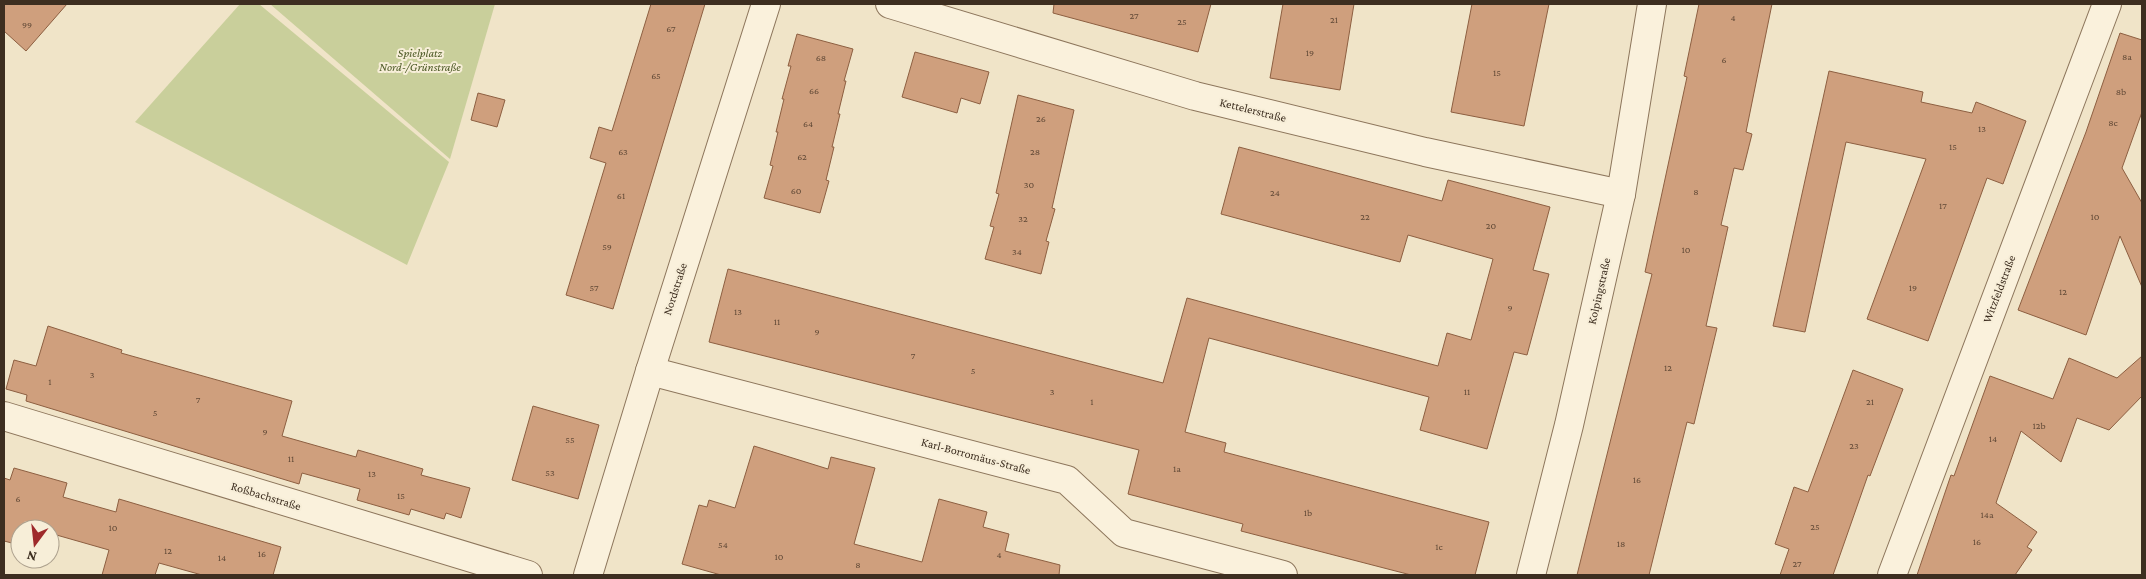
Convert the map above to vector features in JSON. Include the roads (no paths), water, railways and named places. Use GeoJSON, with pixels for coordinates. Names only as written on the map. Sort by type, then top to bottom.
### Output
{"type":"FeatureCollection","features":[{"type":"Feature","properties":{"kind":"street","name":"Nordstraße"},"geometry":{"type":"LineString","coordinates":[[588,575],[650,370],[766,4]]}},
{"type":"Feature","properties":{"kind":"street","name":"Kettelerstraße"},"geometry":{"type":"LineString","coordinates":[[890,4],[1195,96],[1425,152],[1621,194]]}},
{"type":"Feature","properties":{"kind":"street","name":"Kolpingstraße"},"geometry":{"type":"LineString","coordinates":[[1531,575],[1569,426],[1621,194],[1652,4]]}},
{"type":"Feature","properties":{"kind":"street","name":"Witzfeldstraße"},"geometry":{"type":"LineString","coordinates":[[1892,575],[2107,4]]}},
{"type":"Feature","properties":{"kind":"street","name":"Karl-Borromäus-Straße"},"geometry":{"type":"LineString","coordinates":[[650,370],[1067,480],[1124,533],[1283,575]]}},
{"type":"Feature","properties":{"kind":"street","name":"Roßbachstraße"},"geometry":{"type":"LineString","coordinates":[[4,416],[528,575]]}},
{"type":"Feature","properties":{"kind":"park label","name":"Spielplatz Nord-/Grünstraße"},"geometry":{"type":"Point","coordinates":[420,60]}}]}
